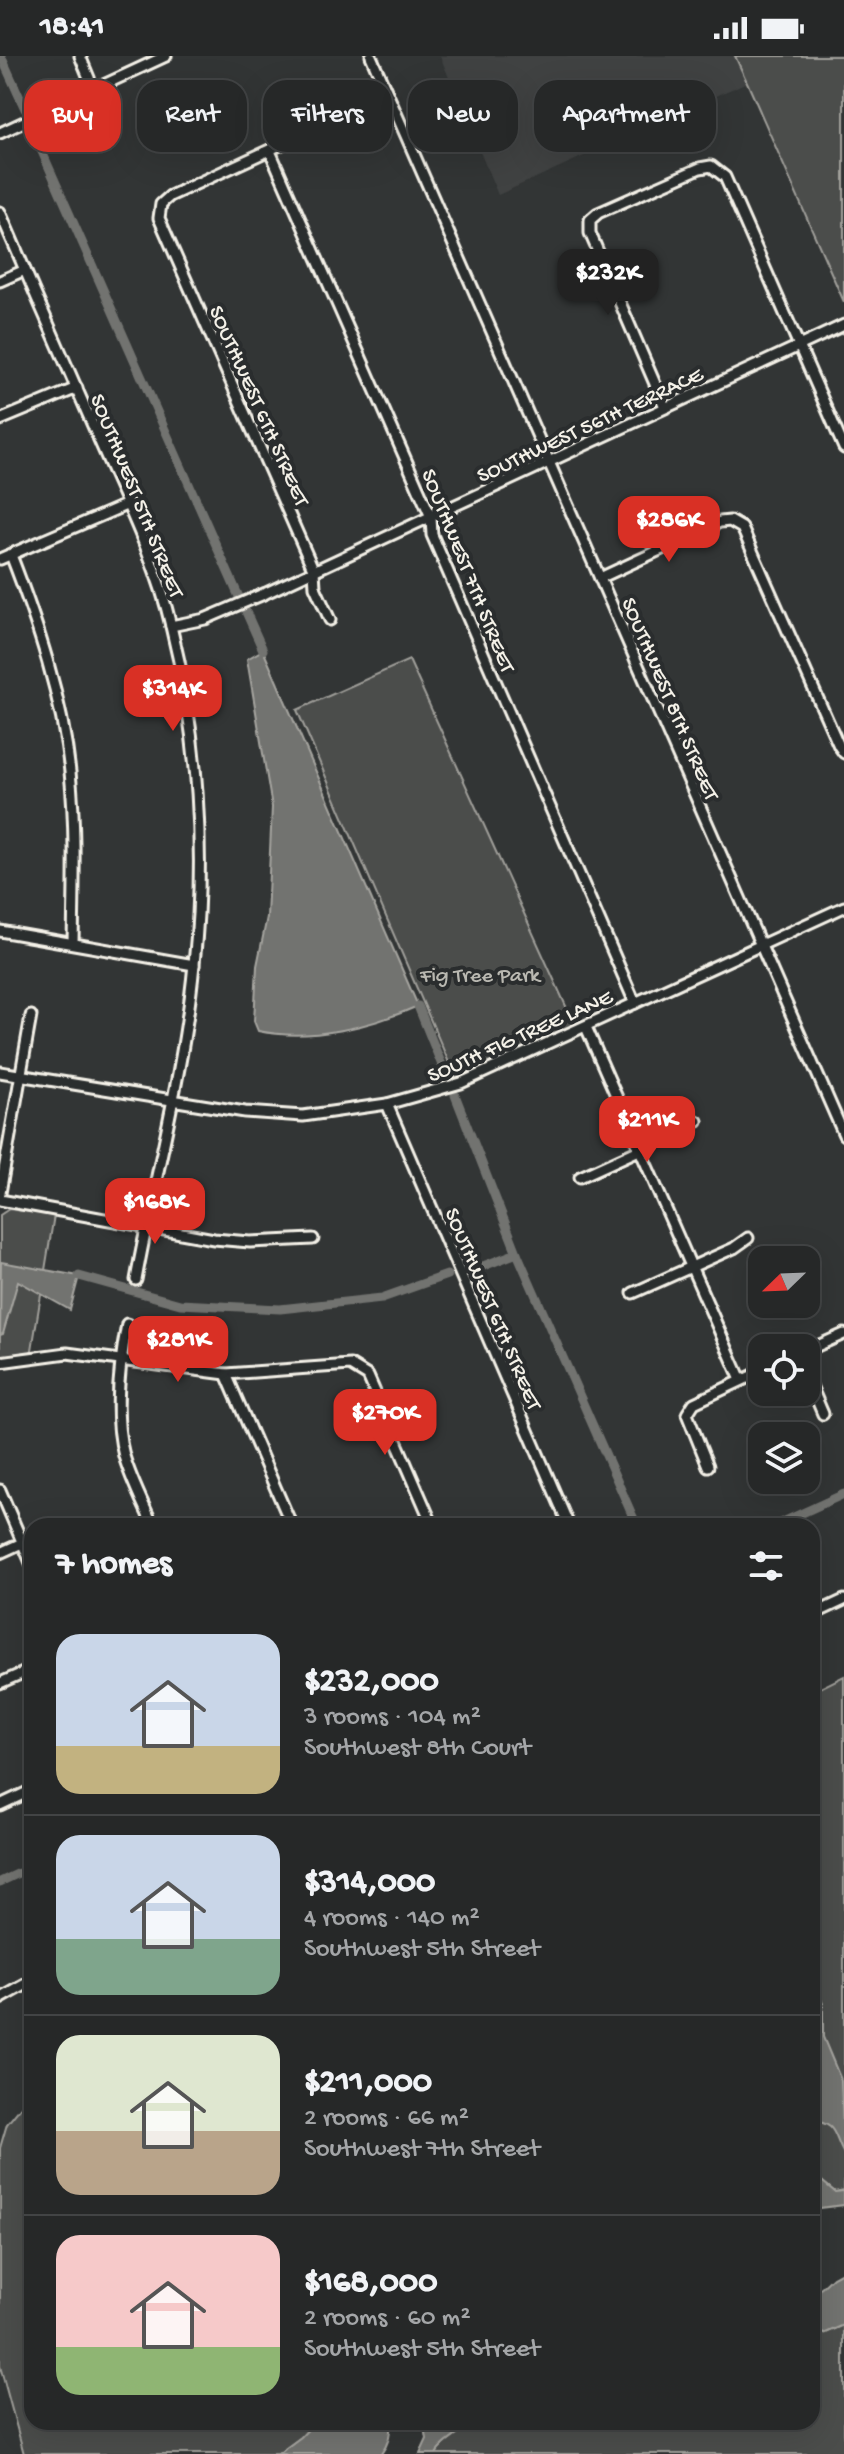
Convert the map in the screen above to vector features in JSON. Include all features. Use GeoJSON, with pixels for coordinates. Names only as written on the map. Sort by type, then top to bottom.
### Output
{"type":"FeatureCollection","features":[{"type":"Feature","properties":{"kind":"street"},"geometry":{"type":"LineString","coordinates":[[80,56],[90,80]]}},
{"type":"Feature","properties":{"kind":"street"},"geometry":{"type":"LineString","coordinates":[[115,80],[166,56]]}},
{"type":"Feature","properties":{"kind":"street","name":"SOUTHWEST 8TH STREET"},"geometry":{"type":"LineString","coordinates":[[371,56],[381,80]]}},
{"type":"Feature","properties":{"kind":"street","name":"SOUTHWEST 8TH STREET"},"geometry":{"type":"LineString","coordinates":[[392,104],[844,1135]]}},
{"type":"Feature","properties":{"kind":"street"},"geometry":{"type":"LineString","coordinates":[[0,133],[24,122]]}},
{"type":"Feature","properties":{"kind":"street","name":"SOUTHWEST 6TH STREET"},"geometry":{"type":"LineString","coordinates":[[268,152],[170,196],[161,204],[159,218],[314,571],[315,587],[330,620]]}},
{"type":"Feature","properties":{"kind":"street","name":"SOUTHWEST 7TH STREET"},"geometry":{"type":"LineString","coordinates":[[270,152],[431,517],[432,535],[635,1003]]}},
{"type":"Feature","properties":{"kind":"street"},"geometry":{"type":"LineString","coordinates":[[665,407],[590,233],[590,220],[598,213],[711,166],[725,177],[844,448]]}},
{"type":"Feature","properties":{"kind":"street","name":"SOUTHWEST 5TH STREET"},"geometry":{"type":"LineString","coordinates":[[0,212],[151,562],[171,626],[198,801],[199,900],[194,965],[136,1280]]}},
{"type":"Feature","properties":{"kind":"street"},"geometry":{"type":"LineString","coordinates":[[0,281],[25,270]]}},
{"type":"Feature","properties":{"kind":"street","name":"SOUTHWEST 56TH TERRACE"},"geometry":{"type":"LineString","coordinates":[[171,626],[205,619],[314,571],[844,325]]}},
{"type":"Feature","properties":{"kind":"street"},"geometry":{"type":"LineString","coordinates":[[0,420],[77,388]]}},
{"type":"Feature","properties":{"kind":"street"},"geometry":{"type":"LineString","coordinates":[[0,559],[128,504]]}},
{"type":"Feature","properties":{"kind":"street"},"geometry":{"type":"LineString","coordinates":[[600,578],[720,522],[730,521],[742,528],[844,753]]}},
{"type":"Feature","properties":{"kind":"street"},"geometry":{"type":"LineString","coordinates":[[11,555],[39,628],[57,696],[70,771],[74,849],[73,943]]}},
{"type":"Feature","properties":{"kind":"street","name":"SOUTH FIG TREE LANE"},"geometry":{"type":"LineString","coordinates":[[0,1072],[245,1112],[303,1116],[387,1104],[461,1083],[844,907]]}},
{"type":"Feature","properties":{"kind":"street"},"geometry":{"type":"LineString","coordinates":[[0,931],[194,965]]}},
{"type":"Feature","properties":{"kind":"street"},"geometry":{"type":"LineString","coordinates":[[0,1193],[31,1016]]}},
{"type":"Feature","properties":{"kind":"street"},"geometry":{"type":"LineString","coordinates":[[586,1027],[741,1380]]}},
{"type":"Feature","properties":{"kind":"street","name":"SOUTHWEST 6TH STREET"},"geometry":{"type":"LineString","coordinates":[[387,1104],[566,1518]]}},
{"type":"Feature","properties":{"kind":"street"},"geometry":{"type":"LineString","coordinates":[[580,1177],[697,1121]]}},
{"type":"Feature","properties":{"kind":"street"},"geometry":{"type":"LineString","coordinates":[[0,1200],[214,1239],[250,1242],[313,1239]]}},
{"type":"Feature","properties":{"kind":"street"},"geometry":{"type":"LineString","coordinates":[[633,1293],[748,1238]]}},
{"type":"Feature","properties":{"kind":"street"},"geometry":{"type":"LineString","coordinates":[[127,1324],[120,1360],[119,1434],[124,1458],[150,1518]]}},
{"type":"Feature","properties":{"kind":"street"},"geometry":{"type":"LineString","coordinates":[[820,1345],[844,1334]]}},
{"type":"Feature","properties":{"kind":"street"},"geometry":{"type":"LineString","coordinates":[[0,1362],[67,1353],[226,1374],[350,1365],[368,1376],[430,1518]]}},
{"type":"Feature","properties":{"kind":"street"},"geometry":{"type":"LineString","coordinates":[[226,1374],[289,1518]]}},
{"type":"Feature","properties":{"kind":"street"},"geometry":{"type":"LineString","coordinates":[[708,1466],[687,1414],[694,1403],[748,1377]]}},
{"type":"Feature","properties":{"kind":"street"},"geometry":{"type":"LineString","coordinates":[[820,1406],[823,1414]]}},
{"type":"Feature","properties":{"kind":"street"},"geometry":{"type":"LineString","coordinates":[[0,1490],[24,1547]]}},
{"type":"Feature","properties":{"kind":"street"},"geometry":{"type":"LineString","coordinates":[[0,1553],[22,1543]]}},
{"type":"Feature","properties":{"kind":"street"},"geometry":{"type":"LineString","coordinates":[[820,1611],[844,1600]]}},
{"type":"Feature","properties":{"kind":"street"},"geometry":{"type":"LineString","coordinates":[[0,1683],[24,1672]]}},
{"type":"Feature","properties":{"kind":"street"},"geometry":{"type":"LineString","coordinates":[[0,1805],[24,1794]]}},
{"type":"Feature","properties":{"kind":"street"},"geometry":{"type":"LineString","coordinates":[[0,1999],[24,1986]]}},
{"type":"Feature","properties":{"kind":"shaded area"},"geometry":{"type":"Polygon","coordinates":[[[440,56],[735,56],[747,82],[716,96],[716,80],[534,80],[534,152],[593,152],[498,195],[480,152],[518,152],[518,80],[450,80],[440,56]]]}},
{"type":"Feature","properties":{"kind":"shaded area"},"geometry":{"type":"Polygon","coordinates":[[[263,650],[418,1006],[360,1026],[299,1035],[258,1031],[254,1021],[257,966],[267,917],[272,807],[247,659],[263,650]]]}},
{"type":"Feature","properties":{"kind":"shaded area"},"geometry":{"type":"Polygon","coordinates":[[[1,1262],[79,1276],[70,1310],[18,1281],[3,1334],[0,1335],[1,1262]]]}},
{"type":"Feature","properties":{"kind":"shaded area"},"geometry":{"type":"Polygon","coordinates":[[[820,1997],[823,2004],[823,2037],[841,2080],[844,2154],[834,2132],[820,2122],[820,1997]]]}},
{"type":"Feature","properties":{"kind":"shaded area"},"geometry":{"type":"Polygon","coordinates":[[[820,2180],[835,2192],[844,2191],[844,2205],[820,2208],[820,2180]]]}},
{"type":"Feature","properties":{"kind":"shaded area"},"geometry":{"type":"Polygon","coordinates":[[[844,2271],[844,2325],[820,2336],[820,2289],[844,2271]]]}},
{"type":"Feature","properties":{"kind":"shaded area"},"geometry":{"type":"Polygon","coordinates":[[[308,2430],[389,2430],[386,2447],[381,2454],[278,2454],[308,2430]]]}},
{"type":"Feature","properties":{"kind":"shaded area"},"geometry":{"type":"Polygon","coordinates":[[[425,2430],[462,2430],[436,2454],[420,2454],[427,2439],[425,2430]]]}},
{"type":"Feature","properties":{"kind":"green space"},"geometry":{"type":"Polygon","coordinates":[[[735,56],[844,56],[844,302],[747,82],[735,56]]]}},
{"type":"Feature","properties":{"kind":"green space","name":"Fig Tree Park"},"geometry":{"type":"Polygon","coordinates":[[[409,660],[575,1026],[456,1079],[297,710],[409,660]]]}},
{"type":"Feature","properties":{"kind":"green space"},"geometry":{"type":"Polygon","coordinates":[[[9,1209],[54,1215],[32,1350],[0,1360],[0,1215],[9,1209]]]}},
{"type":"Feature","properties":{"kind":"green space"},"geometry":{"type":"Polygon","coordinates":[[[844,1676],[844,2190],[835,2192],[820,2180],[820,1688],[844,1676]]]}},
{"type":"Feature","properties":{"kind":"green space"},"geometry":{"type":"Polygon","coordinates":[[[24,2103],[24,2430],[308,2430],[301,2437],[278,2454],[24,2454],[0,2366],[0,2148],[7,2124],[24,2103]]]}},
{"type":"Feature","properties":{"kind":"green space"},"geometry":{"type":"Polygon","coordinates":[[[844,2325],[844,2454],[436,2454],[463,2430],[820,2430],[820,2336],[844,2325]]]}},
{"type":"Feature","properties":{"kind":"waterway"},"geometry":{"type":"LineString","coordinates":[[1,56],[24,107]]}},
{"type":"Feature","properties":{"kind":"waterway"},"geometry":{"type":"LineString","coordinates":[[42,152],[239,597]]}},
{"type":"Feature","properties":{"kind":"waterway"},"geometry":{"type":"LineString","coordinates":[[246,612],[263,650]]}},
{"type":"Feature","properties":{"kind":"waterway"},"geometry":{"type":"LineString","coordinates":[[418,1006],[448,1080]]}},
{"type":"Feature","properties":{"kind":"waterway"},"geometry":{"type":"LineString","coordinates":[[455,1095],[517,1253],[633,1518]]}},
{"type":"Feature","properties":{"kind":"waterway"},"geometry":{"type":"LineString","coordinates":[[478,1268],[517,1253]]}},
{"type":"Feature","properties":{"kind":"waterway"},"geometry":{"type":"LineString","coordinates":[[79,1276],[180,1304],[280,1309],[382,1298],[447,1275]]}},
{"type":"Feature","properties":{"kind":"waterway"},"geometry":{"type":"LineString","coordinates":[[792,1518],[844,1494]]}},
{"type":"Feature","properties":{"kind":"waterway"},"geometry":{"type":"LineString","coordinates":[[0,1882],[24,1871]]}}]}
